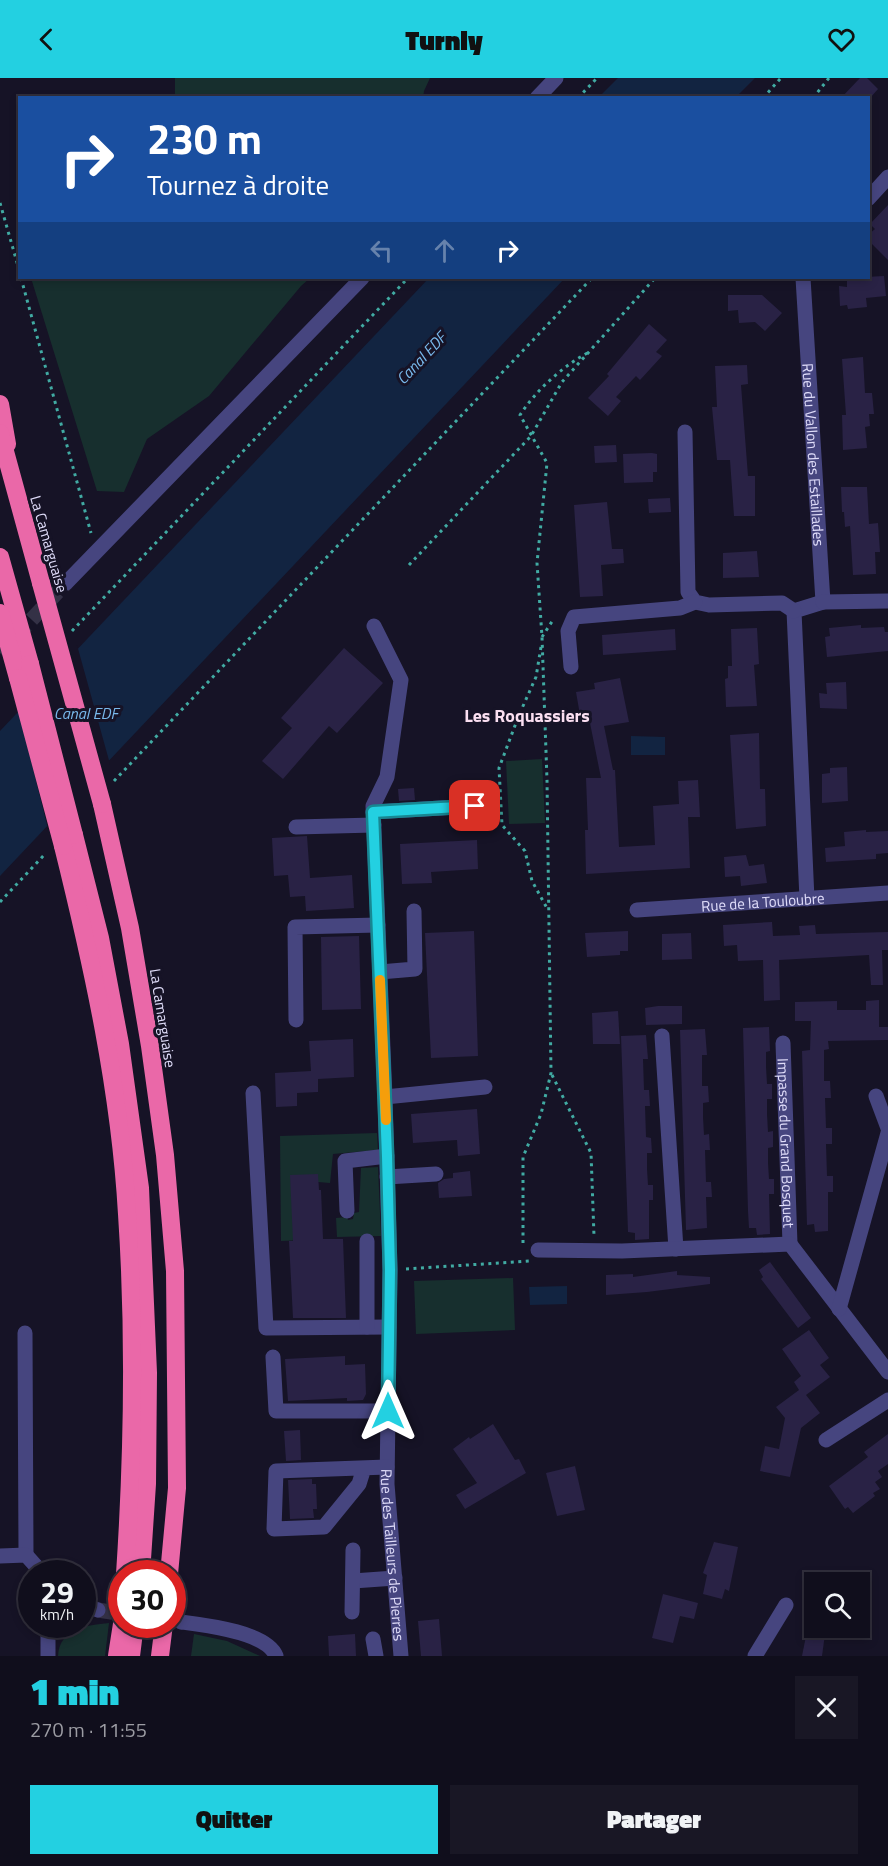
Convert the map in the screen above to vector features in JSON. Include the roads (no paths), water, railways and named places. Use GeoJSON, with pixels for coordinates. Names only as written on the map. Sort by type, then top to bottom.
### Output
{"type":"FeatureCollection","features":[{"type":"Feature","properties":{"kind":"highway"},"geometry":{"type":"LineString","coordinates":[[0,404],[13,482]]}},
{"type":"Feature","properties":{"kind":"highway"},"geometry":{"type":"LineString","coordinates":[[0,433],[13,482]]}},
{"type":"Feature","properties":{"kind":"highway","name":"La Camarguaise"},"geometry":{"type":"LineString","coordinates":[[13,482],[102,804],[130,928],[150,1046],[165,1155],[175,1271],[177,1488],[170,1560]]}},
{"type":"Feature","properties":{"kind":"highway"},"geometry":{"type":"LineString","coordinates":[[0,557],[29,660],[61,845],[100,938],[120,1044],[140,1188],[148,1373],[147,1484],[142,1560]]}},
{"type":"Feature","properties":{"kind":"highway"},"geometry":{"type":"LineString","coordinates":[[0,577],[29,660]]}},
{"type":"Feature","properties":{"kind":"highway"},"geometry":{"type":"LineString","coordinates":[[0,613],[79,908],[99,1006],[117,1118],[127,1212],[133,1378],[126,1560]]}},
{"type":"Feature","properties":{"kind":"highway"},"geometry":{"type":"LineString","coordinates":[[117,1656],[120,1638]]}},
{"type":"Feature","properties":{"kind":"highway"},"geometry":{"type":"LineString","coordinates":[[131,1656],[133,1638]]}},
{"type":"Feature","properties":{"kind":"highway"},"geometry":{"type":"LineString","coordinates":[[160,1656],[167,1638]]}},
{"type":"Feature","properties":{"kind":"street"},"geometry":{"type":"LineString","coordinates":[[539,96],[556,78]]}},
{"type":"Feature","properties":{"kind":"street"},"geometry":{"type":"LineString","coordinates":[[870,197],[888,177]]}},
{"type":"Feature","properties":{"kind":"street"},"geometry":{"type":"LineString","coordinates":[[66,583],[361,279]]}},
{"type":"Feature","properties":{"kind":"street","name":"Rue du Vallon des Estaillades"},"geometry":{"type":"LineString","coordinates":[[803,279],[823,602]]}},
{"type":"Feature","properties":{"kind":"street"},"geometry":{"type":"LineString","coordinates":[[685,432],[688,592],[694,602]]}},
{"type":"Feature","properties":{"kind":"street"},"geometry":{"type":"LineString","coordinates":[[794,611],[823,602],[888,601]]}},
{"type":"Feature","properties":{"kind":"street"},"geometry":{"type":"LineString","coordinates":[[571,667],[568,631],[574,617],[680,608],[694,602],[709,605],[782,603],[794,611]]}},
{"type":"Feature","properties":{"kind":"street"},"geometry":{"type":"LineString","coordinates":[[794,611],[807,899]]}},
{"type":"Feature","properties":{"kind":"street"},"geometry":{"type":"LineString","coordinates":[[373,814],[387,777],[401,680],[374,627]]}},
{"type":"Feature","properties":{"kind":"street"},"geometry":{"type":"LineString","coordinates":[[296,827],[373,814],[475,806]]}},
{"type":"Feature","properties":{"kind":"street","name":"Rue des Tailleurs de Pierres"},"geometry":{"type":"LineString","coordinates":[[373,814],[390,1270],[387,1467],[402,1656]]}},
{"type":"Feature","properties":{"kind":"street","name":"Rue de la Touloubre"},"geometry":{"type":"LineString","coordinates":[[637,910],[888,893]]}},
{"type":"Feature","properties":{"kind":"street"},"geometry":{"type":"LineString","coordinates":[[380,972],[415,969],[414,911]]}},
{"type":"Feature","properties":{"kind":"street"},"geometry":{"type":"LineString","coordinates":[[296,1020],[295,927],[378,925]]}},
{"type":"Feature","properties":{"kind":"street"},"geometry":{"type":"LineString","coordinates":[[662,1036],[676,1248]]}},
{"type":"Feature","properties":{"kind":"street","name":"Impasse du Grand Bosquet"},"geometry":{"type":"LineString","coordinates":[[783,1043],[790,1244]]}},
{"type":"Feature","properties":{"kind":"street"},"geometry":{"type":"LineString","coordinates":[[385,1097],[485,1087]]}},
{"type":"Feature","properties":{"kind":"street"},"geometry":{"type":"LineString","coordinates":[[253,1093],[266,1328],[389,1327]]}},
{"type":"Feature","properties":{"kind":"street"},"geometry":{"type":"LineString","coordinates":[[876,1096],[888,1128]]}},
{"type":"Feature","properties":{"kind":"street"},"geometry":{"type":"LineString","coordinates":[[839,1309],[888,1133]]}},
{"type":"Feature","properties":{"kind":"street"},"geometry":{"type":"LineString","coordinates":[[347,1211],[345,1161],[387,1156]]}},
{"type":"Feature","properties":{"kind":"street"},"geometry":{"type":"LineString","coordinates":[[387,1177],[436,1174]]}},
{"type":"Feature","properties":{"kind":"street"},"geometry":{"type":"LineString","coordinates":[[367,1241],[367,1327]]}},
{"type":"Feature","properties":{"kind":"street"},"geometry":{"type":"LineString","coordinates":[[530,1250],[595,1251],[790,1244],[888,1372]]}},
{"type":"Feature","properties":{"kind":"street"},"geometry":{"type":"LineString","coordinates":[[25,1333],[26,1556],[30,1560]]}},
{"type":"Feature","properties":{"kind":"street"},"geometry":{"type":"LineString","coordinates":[[273,1357],[276,1411],[388,1411]]}},
{"type":"Feature","properties":{"kind":"street"},"geometry":{"type":"LineString","coordinates":[[826,1440],[888,1400]]}},
{"type":"Feature","properties":{"kind":"street"},"geometry":{"type":"LineString","coordinates":[[364,1468],[359,1484],[324,1527],[274,1528],[276,1471],[387,1467]]}},
{"type":"Feature","properties":{"kind":"street"},"geometry":{"type":"LineString","coordinates":[[352,1612],[354,1550]]}},
{"type":"Feature","properties":{"kind":"street"},"geometry":{"type":"LineString","coordinates":[[0,1556],[26,1556]]}},
{"type":"Feature","properties":{"kind":"street"},"geometry":{"type":"LineString","coordinates":[[353,1581],[395,1578]]}},
{"type":"Feature","properties":{"kind":"street"},"geometry":{"type":"LineString","coordinates":[[755,1656],[786,1605]]}},
{"type":"Feature","properties":{"kind":"street"},"geometry":{"type":"LineString","coordinates":[[186,1625],[251,1635],[274,1651],[276,1656]]}},
{"type":"Feature","properties":{"kind":"street"},"geometry":{"type":"LineString","coordinates":[[48,1638],[48,1656]]}},
{"type":"Feature","properties":{"kind":"street"},"geometry":{"type":"LineString","coordinates":[[373,1639],[376,1656]]}},
{"type":"Feature","properties":{"kind":"water"},"geometry":{"type":"Polygon","coordinates":[[[618,78],[755,78],[737,96],[600,96],[618,78]]]}},
{"type":"Feature","properties":{"kind":"water","name":"Canal EDF"},"geometry":{"type":"Polygon","coordinates":[[[428,279],[564,279],[0,876],[0,731],[428,279]]]}},
{"type":"Feature","properties":{"kind":"water"},"geometry":{"type":"Polygon","coordinates":[[[631,736],[665,737],[665,755],[631,755],[631,736]]]}},
{"type":"Feature","properties":{"kind":"water"},"geometry":{"type":"Polygon","coordinates":[[[567,1286],[567,1304],[530,1305],[529,1287],[567,1286]]]}},
{"type":"Feature","properties":{"kind":"tunnel"},"geometry":{"type":"LineString","coordinates":[[0,653],[66,583]]}},
{"type":"Feature","properties":{"kind":"tunnel"},"geometry":{"type":"LineString","coordinates":[[98,1610],[108,1612]]}},
{"type":"Feature","properties":{"kind":"district","name":"Les Roquassiers"},"geometry":{"type":"Point","coordinates":[527,715]}}]}
